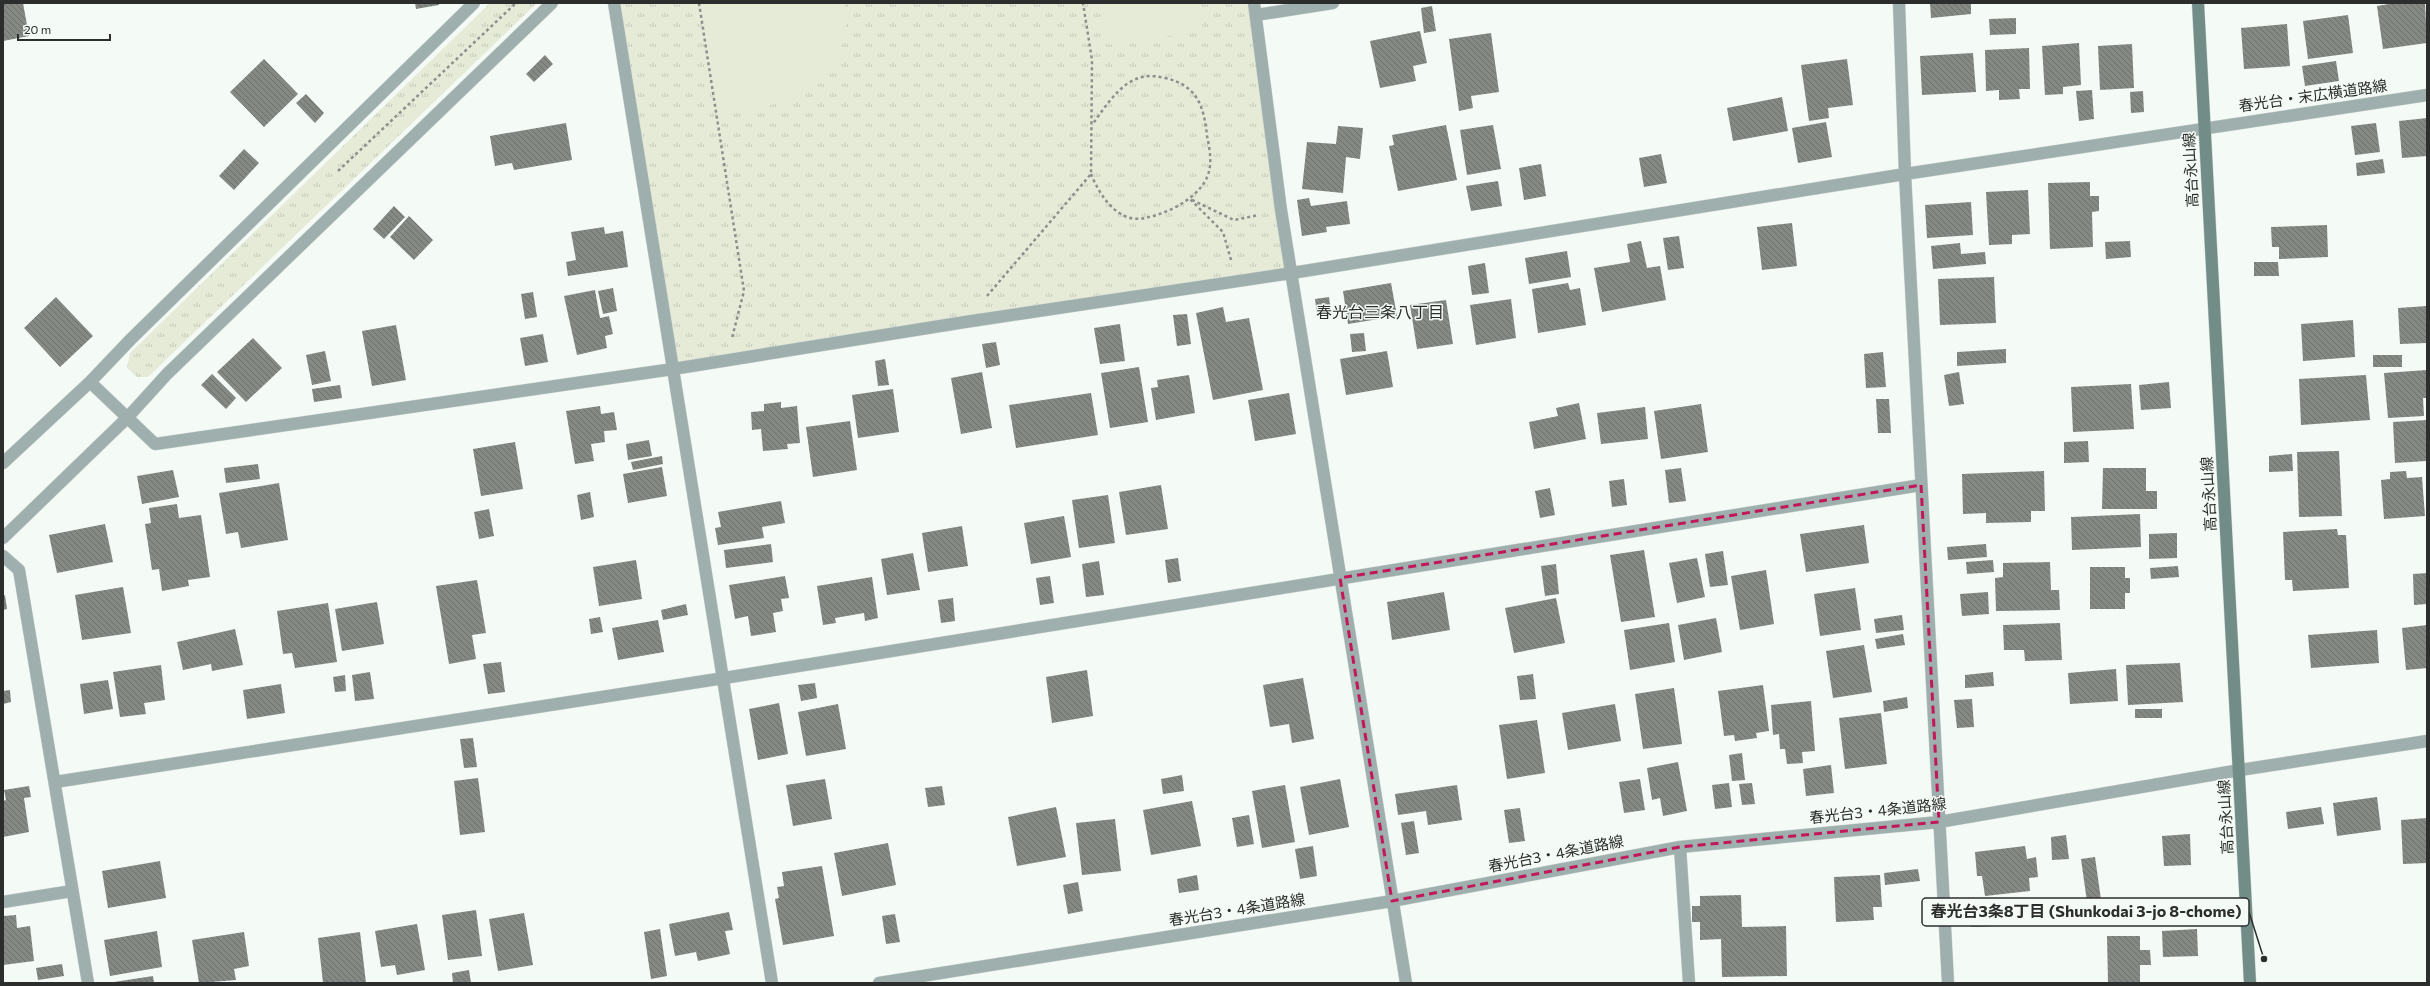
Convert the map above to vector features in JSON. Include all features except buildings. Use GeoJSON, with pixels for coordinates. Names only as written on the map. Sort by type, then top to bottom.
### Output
{"type":"FeatureCollection","features":[{"type":"Feature","properties":{"kind":"street"},"geometry":{"type":"LineString","coordinates":[[3,463],[90,382],[131,339],[474,3]]}},
{"type":"Feature","properties":{"kind":"street"},"geometry":{"type":"LineString","coordinates":[[3,538],[127,418],[167,374],[552,3]]}},
{"type":"Feature","properties":{"kind":"street"},"geometry":{"type":"LineString","coordinates":[[614,3],[772,983]]}},
{"type":"Feature","properties":{"kind":"street"},"geometry":{"type":"LineString","coordinates":[[1333,3],[1255,9],[1281,210],[1406,983]]}},
{"type":"Feature","properties":{"kind":"street"},"geometry":{"type":"LineString","coordinates":[[1899,3],[1905,174],[1948,983]]}},
{"type":"Feature","properties":{"kind":"street","name":"高台永山線"},"geometry":{"type":"LineString","coordinates":[[2198,3],[2240,770],[2250,983]]}},
{"type":"Feature","properties":{"kind":"street","name":"春光台・末広横道路線"},"geometry":{"type":"LineString","coordinates":[[127,418],[155,444],[673,369],[965,322],[1237,282],[1905,174],[2427,95]]}},
{"type":"Feature","properties":{"kind":"street"},"geometry":{"type":"LineString","coordinates":[[90,382],[127,418]]}},
{"type":"Feature","properties":{"kind":"street"},"geometry":{"type":"LineString","coordinates":[[55,782],[724,678],[1921,485]]}},
{"type":"Feature","properties":{"kind":"street"},"geometry":{"type":"LineString","coordinates":[[3,556],[19,570],[88,983]]}},
{"type":"Feature","properties":{"kind":"street","name":"春光台3・4条道路線"},"geometry":{"type":"LineString","coordinates":[[879,983],[1392,902],[1680,847],[1939,822],[2240,770],[2427,741]]}},
{"type":"Feature","properties":{"kind":"street"},"geometry":{"type":"LineString","coordinates":[[1680,847],[1689,983]]}},
{"type":"Feature","properties":{"kind":"street"},"geometry":{"type":"LineString","coordinates":[[3,902],[72,891]]}},
{"type":"Feature","properties":{"kind":"path"},"geometry":{"type":"LineString","coordinates":[[700,3],[744,291],[727,360]]}},
{"type":"Feature","properties":{"kind":"path"},"geometry":{"type":"LineString","coordinates":[[1083,3],[1092,60],[1091,174],[1098,192],[1107,204],[1122,214],[1140,219],[1158,216],[1190,199],[1201,185],[1210,167],[1209,148],[1202,107],[1193,92],[1180,81],[1148,75],[1129,83],[1092,125]]}},
{"type":"Feature","properties":{"kind":"path"},"geometry":{"type":"LineString","coordinates":[[965,322],[1091,174]]}},
{"type":"Feature","properties":{"kind":"path"},"geometry":{"type":"LineString","coordinates":[[1190,199],[1234,220],[1281,210]]}},
{"type":"Feature","properties":{"kind":"path"},"geometry":{"type":"LineString","coordinates":[[1190,199],[1223,232],[1237,282]]}},
{"type":"Feature","properties":{"kind":"highlighted area"},"geometry":{"type":"Polygon","coordinates":[[[1921,485],[1939,822],[1680,847],[1392,901],[1340,578],[1921,485]]]}},
{"type":"Feature","properties":{"kind":"green space"},"geometry":{"type":"Polygon","coordinates":[[[490,3],[537,3],[148,377],[137,377],[127,368],[130,353],[490,3]]]}},
{"type":"Feature","properties":{"kind":"green space"},"geometry":{"type":"Polygon","coordinates":[[[614,3],[1253,3],[1292,273],[673,369],[614,3]]]}},
{"type":"Feature","properties":{"kind":"green space"},"geometry":{"type":"Polygon","coordinates":[[[699,3],[845,3],[846,35],[833,66],[804,89],[775,104],[716,114],[699,3]]]}},
{"type":"Feature","properties":{"kind":"green space"},"geometry":{"type":"Polygon","coordinates":[[[1101,3],[1199,3],[1203,31],[1109,45],[1101,3]]]}},
{"type":"Feature","properties":{"kind":"place","name":"春光台3条8丁目 (Shunkodai 3-jo 8-chome)"},"geometry":{"type":"Point","coordinates":[2264,959]}},
{"type":"Feature","properties":{"kind":"district","name":"春光台三条八丁目"},"geometry":{"type":"Point","coordinates":[1380,312]}}]}
